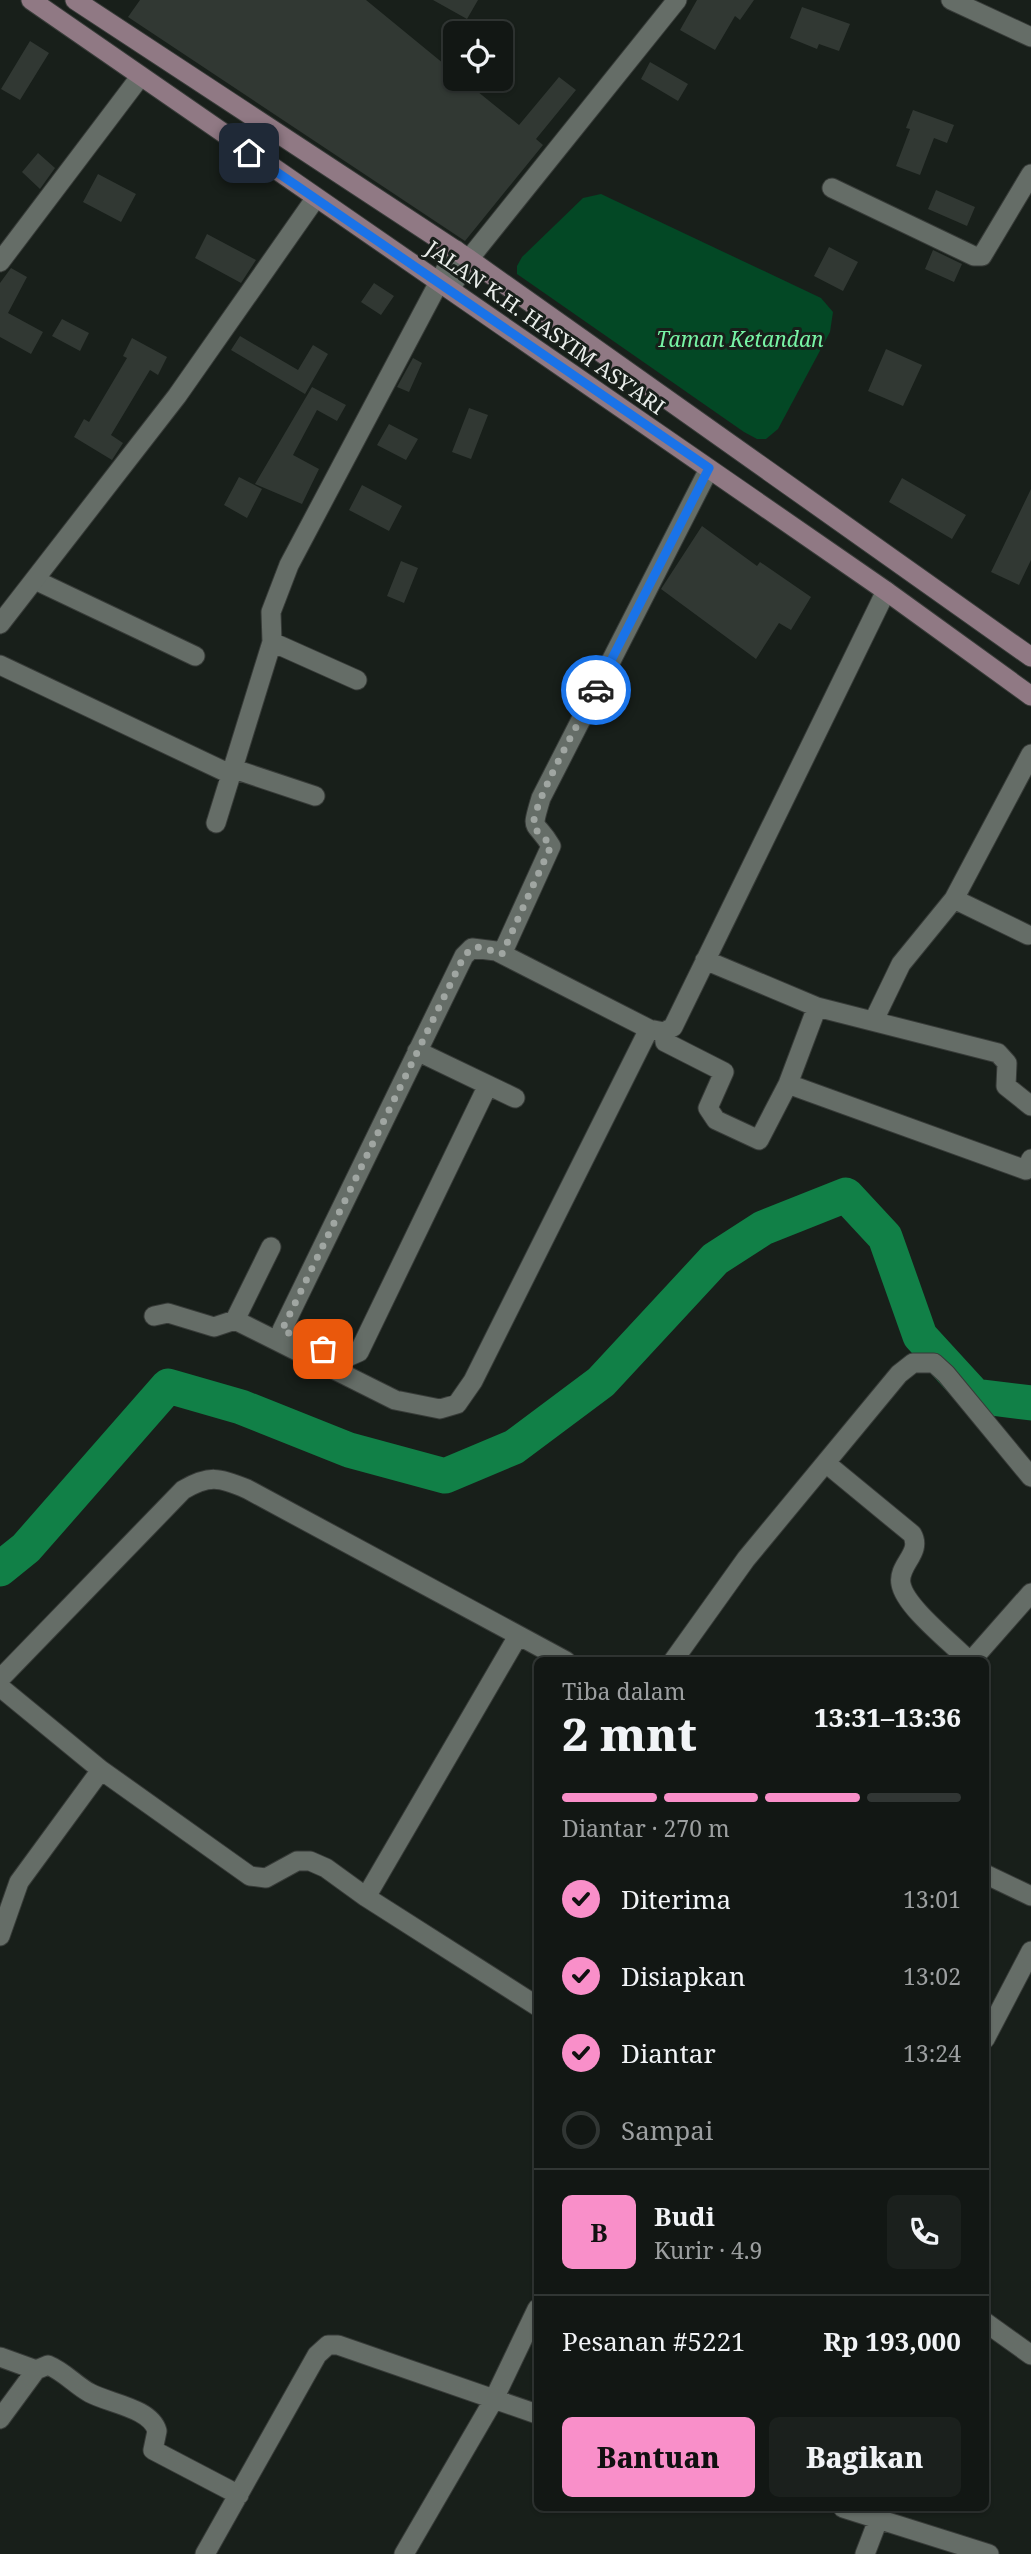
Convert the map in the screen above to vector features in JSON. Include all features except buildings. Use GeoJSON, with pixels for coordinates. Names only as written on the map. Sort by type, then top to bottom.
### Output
{"type":"FeatureCollection","features":[{"type":"Feature","properties":{"kind":"main road","name":"JALAN K.H. HASYIM ASY'ARI"},"geometry":{"type":"LineString","coordinates":[[31,0],[315,199],[444,285],[886,591],[1031,696]]}},
{"type":"Feature","properties":{"kind":"main road","name":"JALAN K.H. HASYIM ASY'ARI"},"geometry":{"type":"LineString","coordinates":[[80,1],[462,255],[1031,656]]}},
{"type":"Feature","properties":{"kind":"street"},"geometry":{"type":"LineString","coordinates":[[216,823],[272,642],[271,612],[289,565],[444,285],[462,255],[677,0]]}},
{"type":"Feature","properties":{"kind":"street"},"geometry":{"type":"LineString","coordinates":[[951,0],[1031,37]]}},
{"type":"Feature","properties":{"kind":"street"},"geometry":{"type":"LineString","coordinates":[[0,262],[140,77]]}},
{"type":"Feature","properties":{"kind":"street"},"geometry":{"type":"LineString","coordinates":[[832,188],[974,256],[982,256],[1031,174]]}},
{"type":"Feature","properties":{"kind":"street"},"geometry":{"type":"LineString","coordinates":[[0,624],[177,396],[315,199]]}},
{"type":"Feature","properties":{"kind":"street"},"geometry":{"type":"LineString","coordinates":[[502,954],[551,846],[534,828],[533,822],[541,799],[709,468]]}},
{"type":"Feature","properties":{"kind":"street"},"geometry":{"type":"LineString","coordinates":[[34,580],[195,656]]}},
{"type":"Feature","properties":{"kind":"street"},"geometry":{"type":"LineString","coordinates":[[280,1335],[395,1400],[440,1409],[457,1404],[474,1381],[656,1031],[673,1027],[886,591]]}},
{"type":"Feature","properties":{"kind":"street"},"geometry":{"type":"LineString","coordinates":[[272,642],[356,680]]}},
{"type":"Feature","properties":{"kind":"street"},"geometry":{"type":"LineString","coordinates":[[0,665],[231,771],[316,796]]}},
{"type":"Feature","properties":{"kind":"street"},"geometry":{"type":"LineString","coordinates":[[874,1020],[901,964],[954,899],[1031,754]]}},
{"type":"Feature","properties":{"kind":"street"},"geometry":{"type":"LineString","coordinates":[[954,899],[1028,935]]}},
{"type":"Feature","properties":{"kind":"street"},"geometry":{"type":"LineString","coordinates":[[280,1335],[464,956],[472,948],[480,947],[502,954],[656,1031],[665,1042],[724,1072],[708,1108],[716,1120],[759,1140],[788,1084],[817,1007]]}},
{"type":"Feature","properties":{"kind":"street"},"geometry":{"type":"LineString","coordinates":[[705,960],[817,1007],[998,1053],[1007,1063],[1006,1086],[1031,1106]]}},
{"type":"Feature","properties":{"kind":"street"},"geometry":{"type":"LineString","coordinates":[[417,1051],[515,1098]]}},
{"type":"Feature","properties":{"kind":"street"},"geometry":{"type":"LineString","coordinates":[[788,1084],[1026,1170],[1031,1159]]}},
{"type":"Feature","properties":{"kind":"street"},"geometry":{"type":"LineString","coordinates":[[154,1316],[168,1313],[214,1327],[235,1320],[343,1359],[359,1352],[488,1085]]}},
{"type":"Feature","properties":{"kind":"street"},"geometry":{"type":"LineString","coordinates":[[235,1320],[271,1247]]}},
{"type":"Feature","properties":{"kind":"street"},"geometry":{"type":"LineString","coordinates":[[676,1657],[746,1559],[899,1374],[913,1363],[934,1363],[946,1374],[1031,1477]]}},
{"type":"Feature","properties":{"kind":"street"},"geometry":{"type":"LineString","coordinates":[[827,1464],[912,1534],[915,1549],[900,1576],[901,1586],[910,1602],[966,1657]]}},
{"type":"Feature","properties":{"kind":"street"},"geometry":{"type":"LineString","coordinates":[[0,1679],[183,1490],[203,1479],[225,1480],[247,1489],[558,1657]]}},
{"type":"Feature","properties":{"kind":"street"},"geometry":{"type":"LineString","coordinates":[[974,1657],[1031,1593]]}},
{"type":"Feature","properties":{"kind":"street"},"geometry":{"type":"LineString","coordinates":[[366,1897],[518,1636]]}},
{"type":"Feature","properties":{"kind":"street"},"geometry":{"type":"LineString","coordinates":[[0,1687],[101,1770],[250,1876],[265,1878],[297,1861],[310,1861],[327,1868],[366,1897],[534,2004]]}},
{"type":"Feature","properties":{"kind":"street"},"geometry":{"type":"LineString","coordinates":[[0,1936],[19,1882],[101,1770]]}},
{"type":"Feature","properties":{"kind":"street"},"geometry":{"type":"LineString","coordinates":[[989,1876],[1031,1896]]}},
{"type":"Feature","properties":{"kind":"street"},"geometry":{"type":"LineString","coordinates":[[989,2031],[1031,1951]]}},
{"type":"Feature","properties":{"kind":"street"},"geometry":{"type":"LineString","coordinates":[[404,2554],[493,2401],[534,2315]]}},
{"type":"Feature","properties":{"kind":"street"},"geometry":{"type":"LineString","coordinates":[[989,2325],[1031,2355]]}},
{"type":"Feature","properties":{"kind":"street"},"geometry":{"type":"LineString","coordinates":[[205,2554],[317,2355],[328,2345],[338,2345],[534,2413]]}},
{"type":"Feature","properties":{"kind":"street"},"geometry":{"type":"LineString","coordinates":[[0,2357],[36,2370]]}},
{"type":"Feature","properties":{"kind":"street"},"geometry":{"type":"LineString","coordinates":[[0,2419],[36,2370],[48,2365],[59,2369],[89,2393],[146,2418],[157,2431],[153,2450],[239,2495]]}},
{"type":"Feature","properties":{"kind":"street"},"geometry":{"type":"LineString","coordinates":[[852,2511],[989,2554]]}},
{"type":"Feature","properties":{"kind":"street"},"geometry":{"type":"LineString","coordinates":[[865,2554],[878,2520]]}},
{"type":"Feature","properties":{"kind":"green space","name":"Taman Ketandan"},"geometry":{"type":"Polygon","coordinates":[[[601,194],[821,298],[833,312],[830,332],[778,429],[766,439],[757,439],[744,432],[517,274],[517,266],[522,257],[583,198],[601,194]]]}},
{"type":"Feature","properties":{"kind":"waterway"},"geometry":{"type":"LineString","coordinates":[[0,1569],[26,1548],[168,1386],[241,1407],[349,1450],[445,1476],[514,1447],[601,1382],[715,1259],[763,1228],[846,1195],[885,1237],[920,1336],[975,1396],[1031,1403]]}},
{"type":"Feature","properties":{"kind":"way so far"},"geometry":{"type":"LineString","coordinates":[[323,1349],[282,1330],[464,956],[472,948],[480,947],[502,954],[551,846],[534,828],[533,822],[541,799],[596,690]]}},
{"type":"Feature","properties":{"kind":"route"},"geometry":{"type":"LineString","coordinates":[[249,153],[709,468],[596,690]]}}]}
